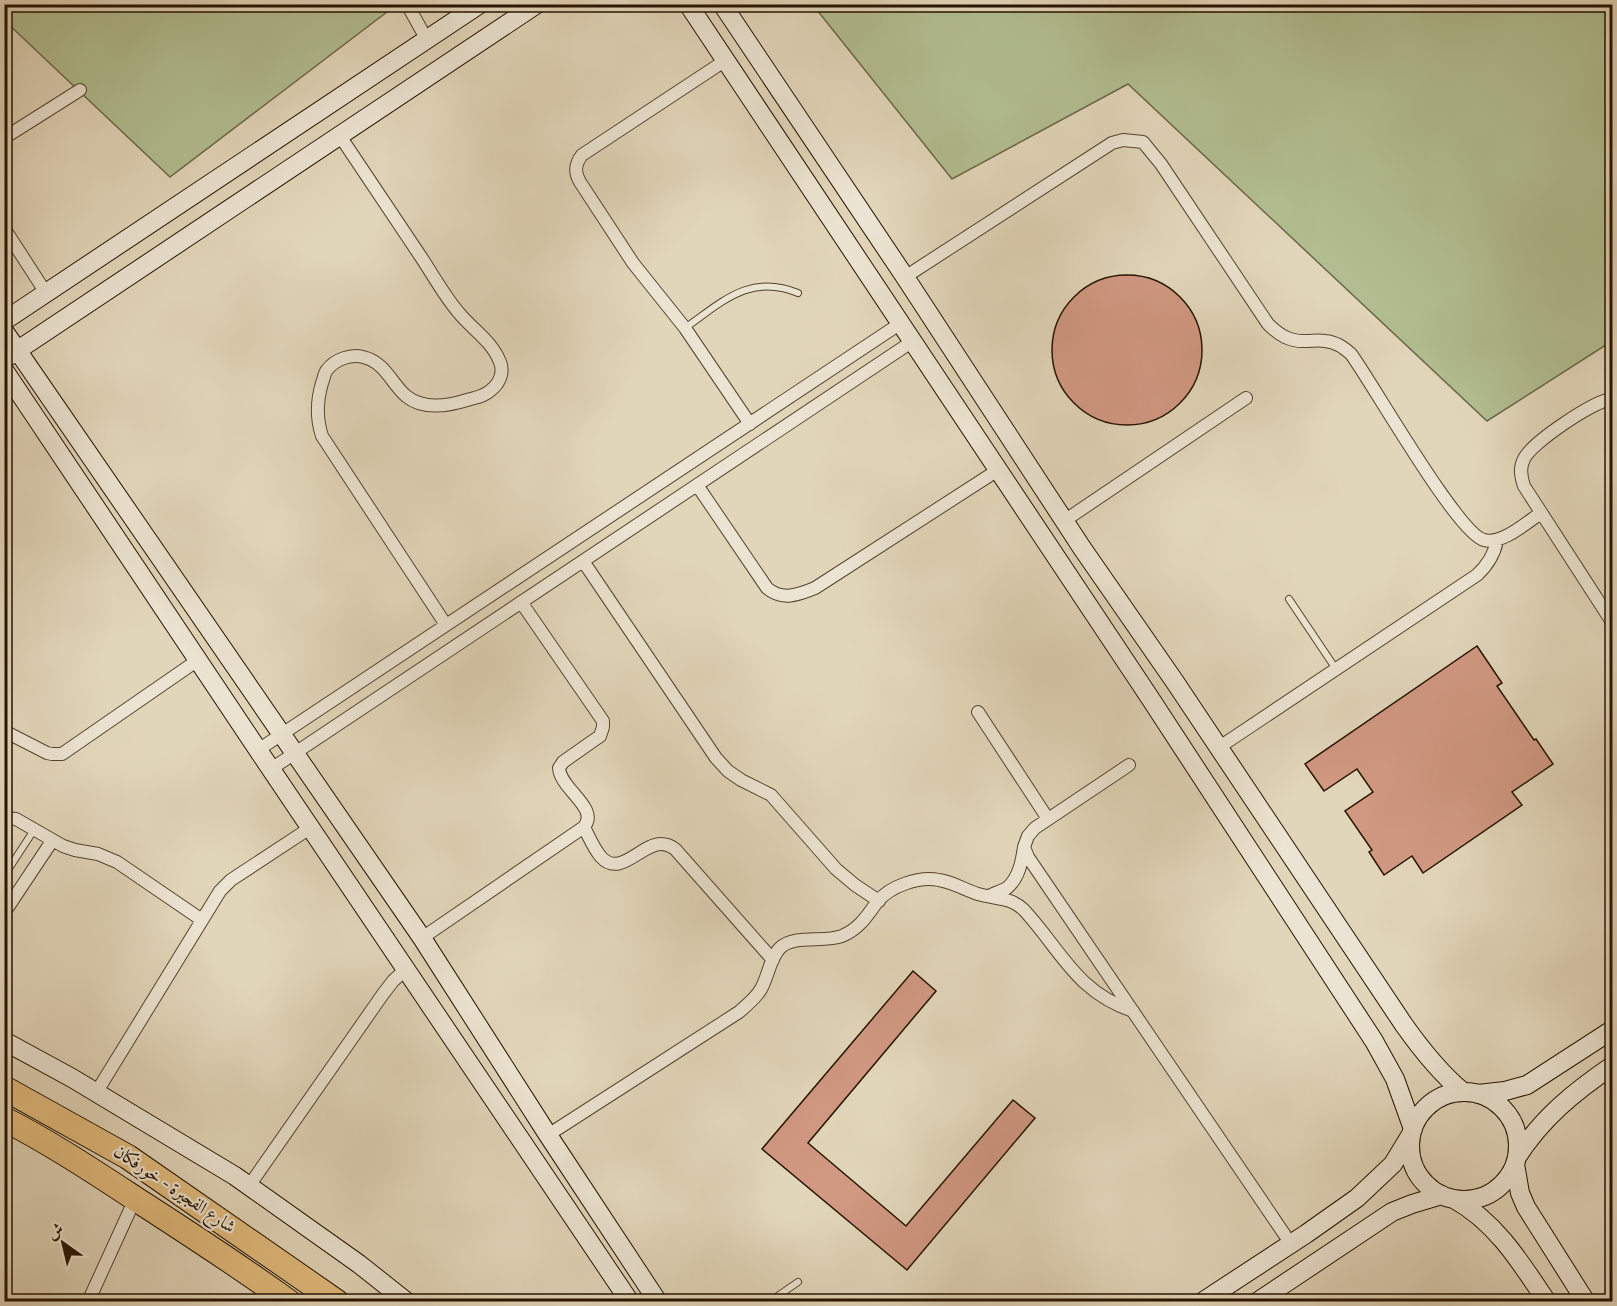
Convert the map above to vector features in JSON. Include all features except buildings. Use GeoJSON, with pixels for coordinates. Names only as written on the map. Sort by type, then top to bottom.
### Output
{"type":"FeatureCollection","features":[{"type":"Feature","properties":{"kind":"highway","name":"شارع الفجيرة - خورفكان"},"geometry":{"type":"LineString","coordinates":[[4,1088],[128,1157],[337,1302]]}},
{"type":"Feature","properties":{"kind":"highway","name":"شارع الفجيرة - خورفكان"},"geometry":{"type":"LineString","coordinates":[[4,1119],[113,1183],[289,1302]]}},
{"type":"Feature","properties":{"kind":"street"},"geometry":{"type":"LineString","coordinates":[[407,4],[427,40]]}},
{"type":"Feature","properties":{"kind":"street"},"geometry":{"type":"LineString","coordinates":[[4,321],[480,4]]}},
{"type":"Feature","properties":{"kind":"street"},"geometry":{"type":"LineString","coordinates":[[11,355],[537,4]]}},
{"type":"Feature","properties":{"kind":"street"},"geometry":{"type":"LineString","coordinates":[[688,4],[1176,737],[1374,1041],[1395,1079],[1411,1132],[1410,1154],[1416,1171],[1427,1186],[1470,1208],[1496,1231],[1547,1302]]}},
{"type":"Feature","properties":{"kind":"street"},"geometry":{"type":"LineString","coordinates":[[722,4],[1064,521],[1420,1048],[1442,1073],[1470,1093],[1490,1099],[1510,1118],[1518,1143],[1516,1160],[1520,1192],[1526,1207],[1586,1302]]}},
{"type":"Feature","properties":{"kind":"street"},"geometry":{"type":"LineString","coordinates":[[738,28],[727,33],[721,53],[586,152],[578,159],[576,165],[577,177],[633,263],[685,328],[750,424]]}},
{"type":"Feature","properties":{"kind":"street"},"geometry":{"type":"LineString","coordinates":[[4,138],[80,90]]}},
{"type":"Feature","properties":{"kind":"street"},"geometry":{"type":"LineString","coordinates":[[340,136],[459,313],[493,349],[501,364],[501,378],[495,387],[483,397],[440,406],[416,402],[400,391],[384,369],[373,360],[349,356],[338,360],[326,370],[318,398],[318,426],[322,436],[446,625]]}},
{"type":"Feature","properties":{"kind":"street"},"geometry":{"type":"LineString","coordinates":[[904,277],[1112,143],[1123,140],[1143,142],[1161,164],[1268,324],[1283,337],[1302,342],[1323,340],[1343,347],[1351,354],[1441,493],[1477,537],[1497,541],[1541,513]]}},
{"type":"Feature","properties":{"kind":"street"},"geometry":{"type":"LineString","coordinates":[[4,228],[46,293]]}},
{"type":"Feature","properties":{"kind":"street"},"geometry":{"type":"LineString","coordinates":[[258,750],[901,323]]}},
{"type":"Feature","properties":{"kind":"street"},"geometry":{"type":"LineString","coordinates":[[4,331],[11,355],[422,938],[658,1302]]}},
{"type":"Feature","properties":{"kind":"street"},"geometry":{"type":"LineString","coordinates":[[271,770],[913,341]]}},
{"type":"Feature","properties":{"kind":"street"},"geometry":{"type":"LineString","coordinates":[[4,370],[630,1302]]}},
{"type":"Feature","properties":{"kind":"street"},"geometry":{"type":"LineString","coordinates":[[815,381],[822,389],[822,400]]}},
{"type":"Feature","properties":{"kind":"street"},"geometry":{"type":"LineString","coordinates":[[1064,521],[1246,398]]}},
{"type":"Feature","properties":{"kind":"street"},"geometry":{"type":"LineString","coordinates":[[1612,399],[1598,403],[1540,441],[1528,452],[1521,469],[1524,486],[1612,622]]}},
{"type":"Feature","properties":{"kind":"street"},"geometry":{"type":"LineString","coordinates":[[697,485],[767,588],[773,593],[790,596],[815,588],[998,470]]}},
{"type":"Feature","properties":{"kind":"street"},"geometry":{"type":"LineString","coordinates":[[1218,748],[1477,575],[1489,563],[1497,541]]}},
{"type":"Feature","properties":{"kind":"street"},"geometry":{"type":"LineString","coordinates":[[583,561],[716,758],[728,771],[741,780],[771,795],[836,869],[879,901]]}},
{"type":"Feature","properties":{"kind":"street"},"geometry":{"type":"LineString","coordinates":[[422,938],[584,828],[588,822],[588,813],[562,778],[559,768],[562,762],[600,736],[603,721],[520,603]]}},
{"type":"Feature","properties":{"kind":"street"},"geometry":{"type":"LineString","coordinates":[[403,654],[402,669],[409,677]]}},
{"type":"Feature","properties":{"kind":"street"},"geometry":{"type":"LineString","coordinates":[[4,731],[46,753],[62,754],[198,660]]}},
{"type":"Feature","properties":{"kind":"street"},"geometry":{"type":"LineString","coordinates":[[978,712],[1048,819]]}},
{"type":"Feature","properties":{"kind":"street"},"geometry":{"type":"LineString","coordinates":[[1176,737],[1192,738],[1204,727]]}},
{"type":"Feature","properties":{"kind":"street"},"geometry":{"type":"LineString","coordinates":[[988,896],[1008,887],[1021,863],[1028,836],[1035,828],[1129,765]]}},
{"type":"Feature","properties":{"kind":"street"},"geometry":{"type":"LineString","coordinates":[[4,818],[16,819],[52,841],[69,848],[98,854],[117,862],[202,920]]}},
{"type":"Feature","properties":{"kind":"street"},"geometry":{"type":"LineString","coordinates":[[96,1093],[225,885],[310,828]]}},
{"type":"Feature","properties":{"kind":"street"},"geometry":{"type":"LineString","coordinates":[[584,828],[599,855],[609,863],[622,863],[653,845],[668,845],[675,849],[773,960]]}},
{"type":"Feature","properties":{"kind":"street"},"geometry":{"type":"LineString","coordinates":[[4,913],[52,841]]}},
{"type":"Feature","properties":{"kind":"street"},"geometry":{"type":"LineString","coordinates":[[1024,847],[1028,857],[1291,1244]]}},
{"type":"Feature","properties":{"kind":"street"},"geometry":{"type":"LineString","coordinates":[[1262,868],[1278,862],[1296,864]]}},
{"type":"Feature","properties":{"kind":"street"},"geometry":{"type":"LineString","coordinates":[[548,1135],[751,1002],[760,992],[779,949],[786,944],[796,941],[835,939],[852,932],[888,892],[915,881],[939,880],[977,894],[1005,899],[1022,908],[1059,956],[1093,991],[1133,1011]]}},
{"type":"Feature","properties":{"kind":"street"},"geometry":{"type":"LineString","coordinates":[[249,1186],[388,987],[406,969]]}},
{"type":"Feature","properties":{"kind":"street"},"geometry":{"type":"LineString","coordinates":[[1202,1302],[1291,1244],[1371,1186],[1393,1164],[1420,1114],[1432,1102],[1447,1095],[1505,1091],[1527,1085],[1612,1030]]}},
{"type":"Feature","properties":{"kind":"street"},"geometry":{"type":"LineString","coordinates":[[4,1041],[235,1176],[359,1264],[407,1302]]}},
{"type":"Feature","properties":{"kind":"street"},"geometry":{"type":"LineString","coordinates":[[1257,1302],[1392,1212],[1412,1204],[1448,1197],[1469,1200],[1484,1196],[1497,1188],[1508,1177],[1516,1160],[1545,1120],[1561,1104],[1612,1066]]}},
{"type":"Feature","properties":{"kind":"street"},"geometry":{"type":"LineString","coordinates":[[88,1302],[135,1199]]}},
{"type":"Feature","properties":{"kind":"street"},"geometry":{"type":"LineString","coordinates":[[1234,1281],[1246,1292],[1249,1302]]}},
{"type":"Feature","properties":{"kind":"lane"},"geometry":{"type":"LineString","coordinates":[[685,328],[734,294],[744,290],[777,286],[798,293]]}},
{"type":"Feature","properties":{"kind":"lane"},"geometry":{"type":"LineString","coordinates":[[1289,599],[1336,669]]}},
{"type":"Feature","properties":{"kind":"lane"},"geometry":{"type":"LineString","coordinates":[[4,876],[33,830]]}},
{"type":"Feature","properties":{"kind":"lane"},"geometry":{"type":"LineString","coordinates":[[769,1302],[798,1282]]}},
{"type":"Feature","properties":{"kind":"green space"},"geometry":{"type":"Polygon","coordinates":[[[4,5],[396,5],[170,177],[5,21],[4,5]]]}},
{"type":"Feature","properties":{"kind":"green space"},"geometry":{"type":"Polygon","coordinates":[[[813,5],[1612,5],[1612,341],[1487,421],[1128,84],[952,179],[813,5]]]}}]}
